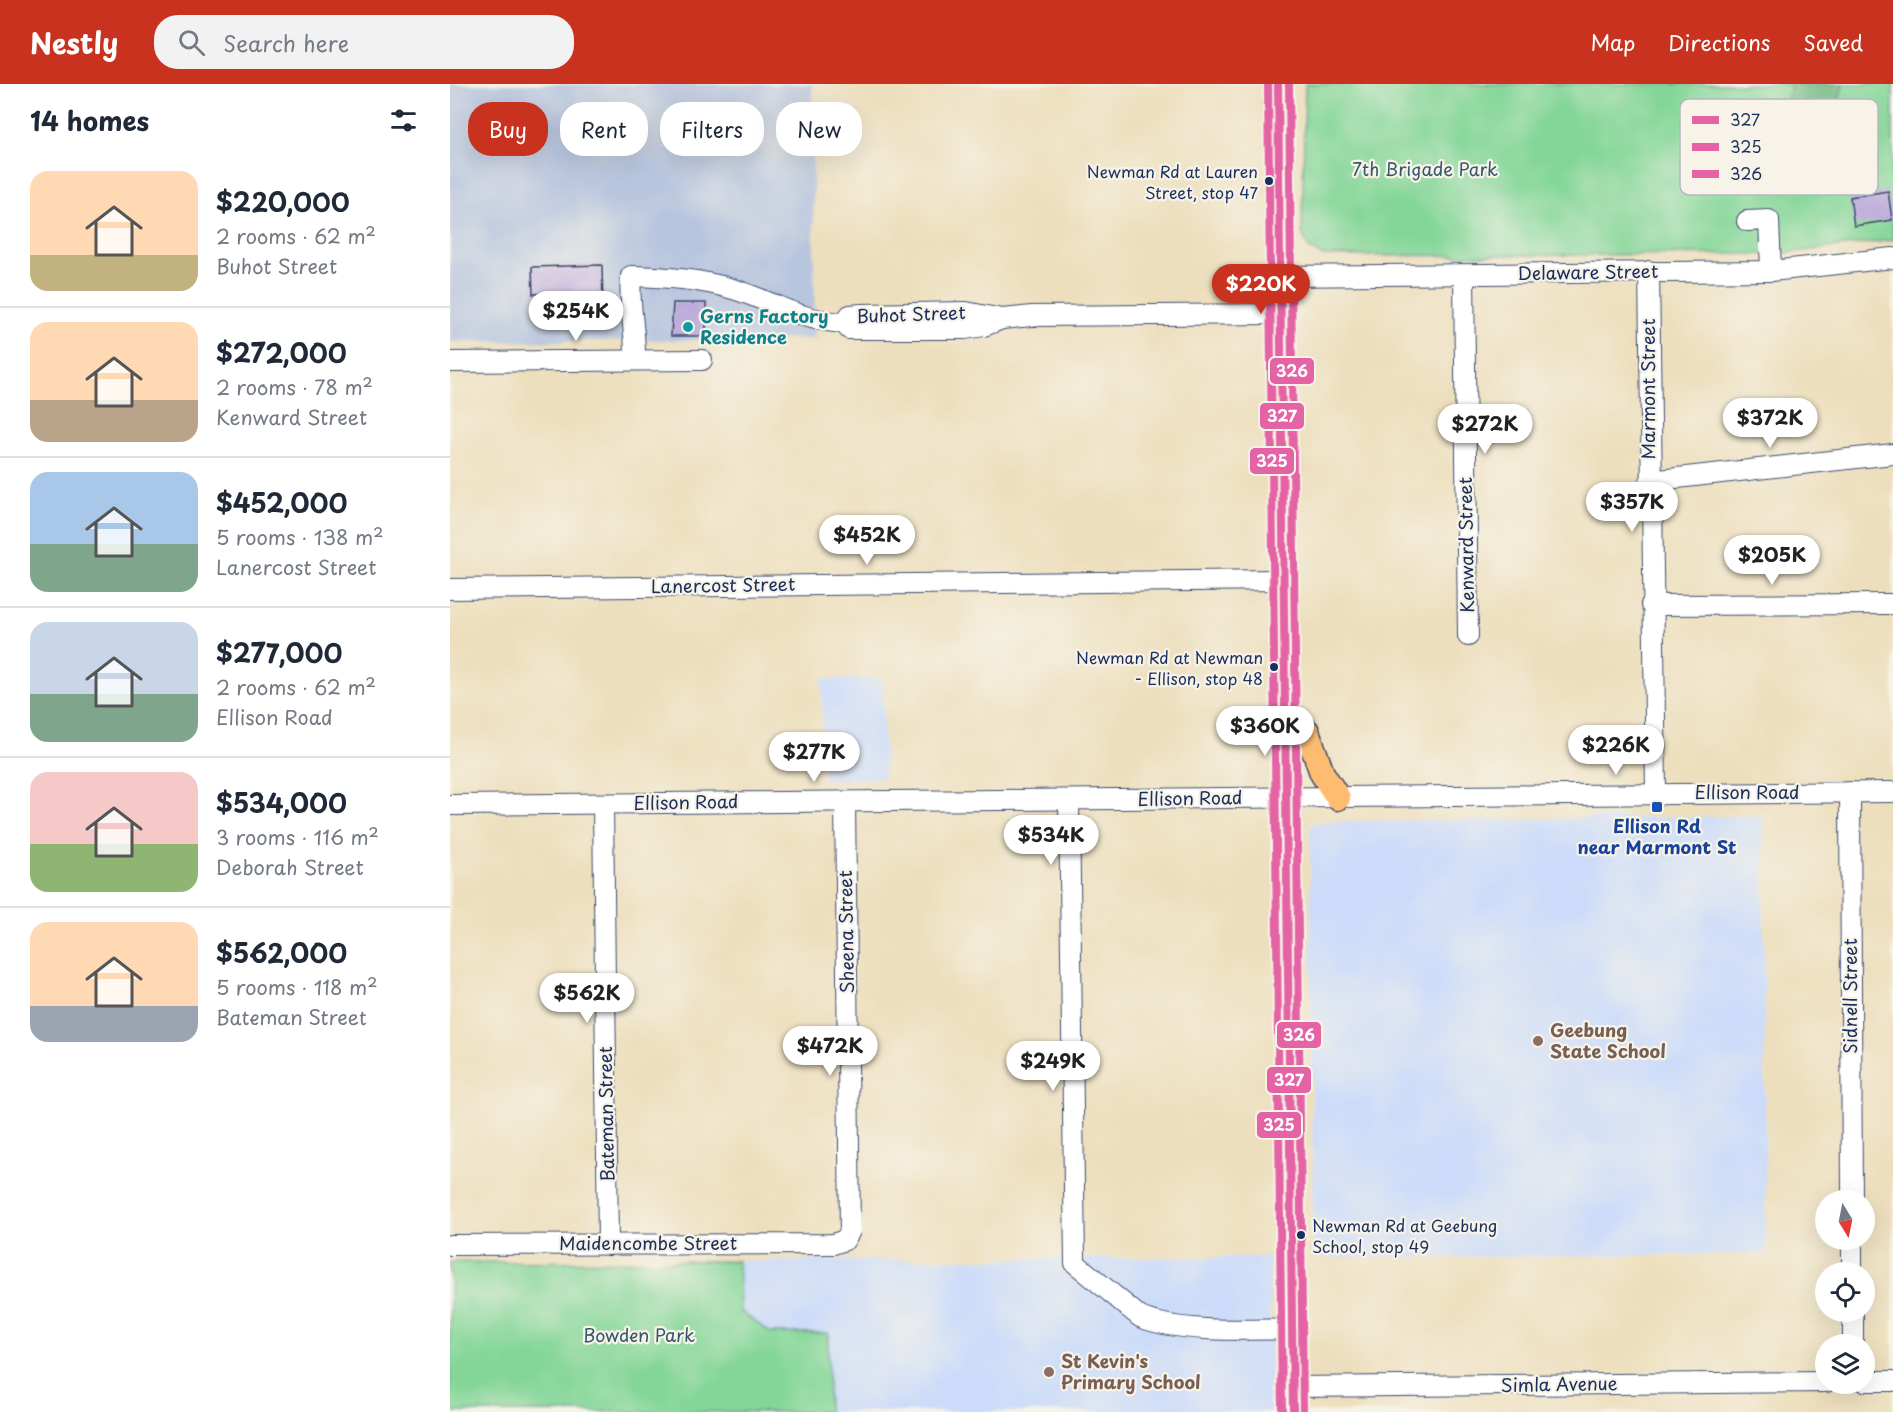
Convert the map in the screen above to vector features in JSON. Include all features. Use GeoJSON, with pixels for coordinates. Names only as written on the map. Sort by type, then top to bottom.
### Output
{"type":"FeatureCollection","features":[{"type":"Feature","properties":{"kind":"main road"},"geometry":{"type":"LineString","coordinates":[[1278,84],[1282,276],[1293,1412]]}},
{"type":"Feature","properties":{"kind":"main road"},"geometry":{"type":"LineString","coordinates":[[1286,715],[1307,731],[1322,772],[1338,798]]}},
{"type":"Feature","properties":{"kind":"street"},"geometry":{"type":"LineString","coordinates":[[1747,221],[1768,220],[1771,271]]}},
{"type":"Feature","properties":{"kind":"street","name":"Delaware Street"},"geometry":{"type":"LineString","coordinates":[[1282,276],[1771,271],[1893,258]]}},
{"type":"Feature","properties":{"kind":"street","name":"Marmont Street"},"geometry":{"type":"LineString","coordinates":[[1649,271],[1651,605],[1656,794]]}},
{"type":"Feature","properties":{"kind":"street","name":"Kenward Street"},"geometry":{"type":"LineString","coordinates":[[1464,275],[1468,636]]}},
{"type":"Feature","properties":{"kind":"street","name":"Buhot Street"},"geometry":{"type":"LineString","coordinates":[[635,360],[636,333],[629,298],[631,276],[683,278],[734,289],[812,320],[844,322],[849,329],[965,329],[984,326],[1002,318],[1282,314]]}},
{"type":"Feature","properties":{"kind":"street"},"geometry":{"type":"LineString","coordinates":[[450,362],[702,360]]}},
{"type":"Feature","properties":{"kind":"street"},"geometry":{"type":"LineString","coordinates":[[1650,481],[1893,454]]}},
{"type":"Feature","properties":{"kind":"street","name":"Lanercost Street"},"geometry":{"type":"LineString","coordinates":[[450,589],[1285,580]]}},
{"type":"Feature","properties":{"kind":"street"},"geometry":{"type":"LineString","coordinates":[[1651,605],[1893,604]]}},
{"type":"Feature","properties":{"kind":"street","name":"Sidnell Street"},"geometry":{"type":"LineString","coordinates":[[1850,792],[1852,1190]]}},
{"type":"Feature","properties":{"kind":"street","name":"Ellison Road"},"geometry":{"type":"LineString","coordinates":[[450,805],[1893,792]]}},
{"type":"Feature","properties":{"kind":"street"},"geometry":{"type":"LineString","coordinates":[[1069,800],[1073,1253],[1075,1263],[1140,1317],[1149,1321],[1198,1328],[1292,1329]]}},
{"type":"Feature","properties":{"kind":"street","name":"Sheena Street"},"geometry":{"type":"LineString","coordinates":[[845,802],[850,1231],[845,1240]]}},
{"type":"Feature","properties":{"kind":"street","name":"Bateman Street"},"geometry":{"type":"LineString","coordinates":[[603,804],[608,1245]]}},
{"type":"Feature","properties":{"kind":"street","name":"Maidencombe Street"},"geometry":{"type":"LineString","coordinates":[[450,1245],[833,1244],[845,1240]]}},
{"type":"Feature","properties":{"kind":"street"},"geometry":{"type":"LineString","coordinates":[[1875,1381],[1893,1381]]}},
{"type":"Feature","properties":{"kind":"street","name":"Simla Avenue"},"geometry":{"type":"LineString","coordinates":[[1293,1387],[1815,1382]]}},
{"type":"Feature","properties":{"kind":"shaded area"},"geometry":{"type":"Polygon","coordinates":[[[450,84],[812,84],[812,102],[776,102],[776,156],[813,156],[815,339],[450,342],[450,84]]]}},
{"type":"Feature","properties":{"kind":"shaded area"},"geometry":{"type":"Polygon","coordinates":[[[883,678],[884,778],[823,780],[822,679],[883,678]]]}},
{"type":"Feature","properties":{"kind":"shaded area","name":"Geebung State School"},"geometry":{"type":"Polygon","coordinates":[[[1763,816],[1766,1254],[1313,1258],[1310,828],[1315,822],[1763,816]]]}},
{"type":"Feature","properties":{"kind":"shaded area","name":"St Kevin's Primary School"},"geometry":{"type":"Polygon","coordinates":[[[1270,1257],[1271,1412],[828,1412],[828,1333],[771,1333],[740,1311],[738,1261],[1270,1257]]]}},
{"type":"Feature","properties":{"kind":"green space","name":"7th Brigade Park"},"geometry":{"type":"Polygon","coordinates":[[[1305,84],[1893,84],[1893,240],[1777,254],[1323,256],[1309,249],[1302,233],[1305,84]]]}},
{"type":"Feature","properties":{"kind":"green space"},"geometry":{"type":"Polygon","coordinates":[[[1791,84],[1843,84],[1839,99],[1788,99],[1791,84]]]}},
{"type":"Feature","properties":{"kind":"green space","name":"Bowden Park"},"geometry":{"type":"Polygon","coordinates":[[[738,1261],[740,1311],[771,1333],[828,1333],[828,1412],[450,1412],[450,1262],[738,1261]]]}},
{"type":"Feature","properties":{"kind":"building"},"geometry":{"type":"Polygon","coordinates":[[[1888,191],[1892,220],[1854,226],[1850,197],[1878,195],[1878,193],[1888,191]]]}},
{"type":"Feature","properties":{"kind":"building"},"geometry":{"type":"Polygon","coordinates":[[[602,265],[603,306],[594,306],[595,324],[552,325],[551,293],[533,294],[532,267],[602,265]]]}},
{"type":"Feature","properties":{"kind":"building","name":"Gerns Factory Residence"},"geometry":{"type":"Polygon","coordinates":[[[673,303],[706,303],[706,336],[671,336],[673,303]]]}},
{"type":"Feature","properties":{"kind":"transit line","name":"325"},"geometry":{"type":"LineString","coordinates":[[1268,84],[1282,1412]]}},
{"type":"Feature","properties":{"kind":"transit line","name":"327"},"geometry":{"type":"LineString","coordinates":[[1278,84],[1293,1412]]}},
{"type":"Feature","properties":{"kind":"transit line","name":"326"},"geometry":{"type":"LineString","coordinates":[[1289,84],[1303,1412]]}},
{"type":"Feature","properties":{"kind":"place","name":"Newman Rd at Lauren Street, stop 47"},"geometry":{"type":"Point","coordinates":[1269,181]}},
{"type":"Feature","properties":{"kind":"place","name":"Gerns Factory Residence"},"geometry":{"type":"Point","coordinates":[688,327]}},
{"type":"Feature","properties":{"kind":"place","name":"Newman Rd at Newman - Ellison, stop 48"},"geometry":{"type":"Point","coordinates":[1274,667]}},
{"type":"Feature","properties":{"kind":"place","name":"Ellison Rd near Marmont St"},"geometry":{"type":"Point","coordinates":[1657,807]}},
{"type":"Feature","properties":{"kind":"place","name":"Geebung State School"},"geometry":{"type":"Point","coordinates":[1538,1041]}},
{"type":"Feature","properties":{"kind":"place","name":"Newman Rd at Geebung School, stop 49"},"geometry":{"type":"Point","coordinates":[1301,1235]}},
{"type":"Feature","properties":{"kind":"place","name":"St Kevin's Primary School"},"geometry":{"type":"Point","coordinates":[1049,1372]}}]}
